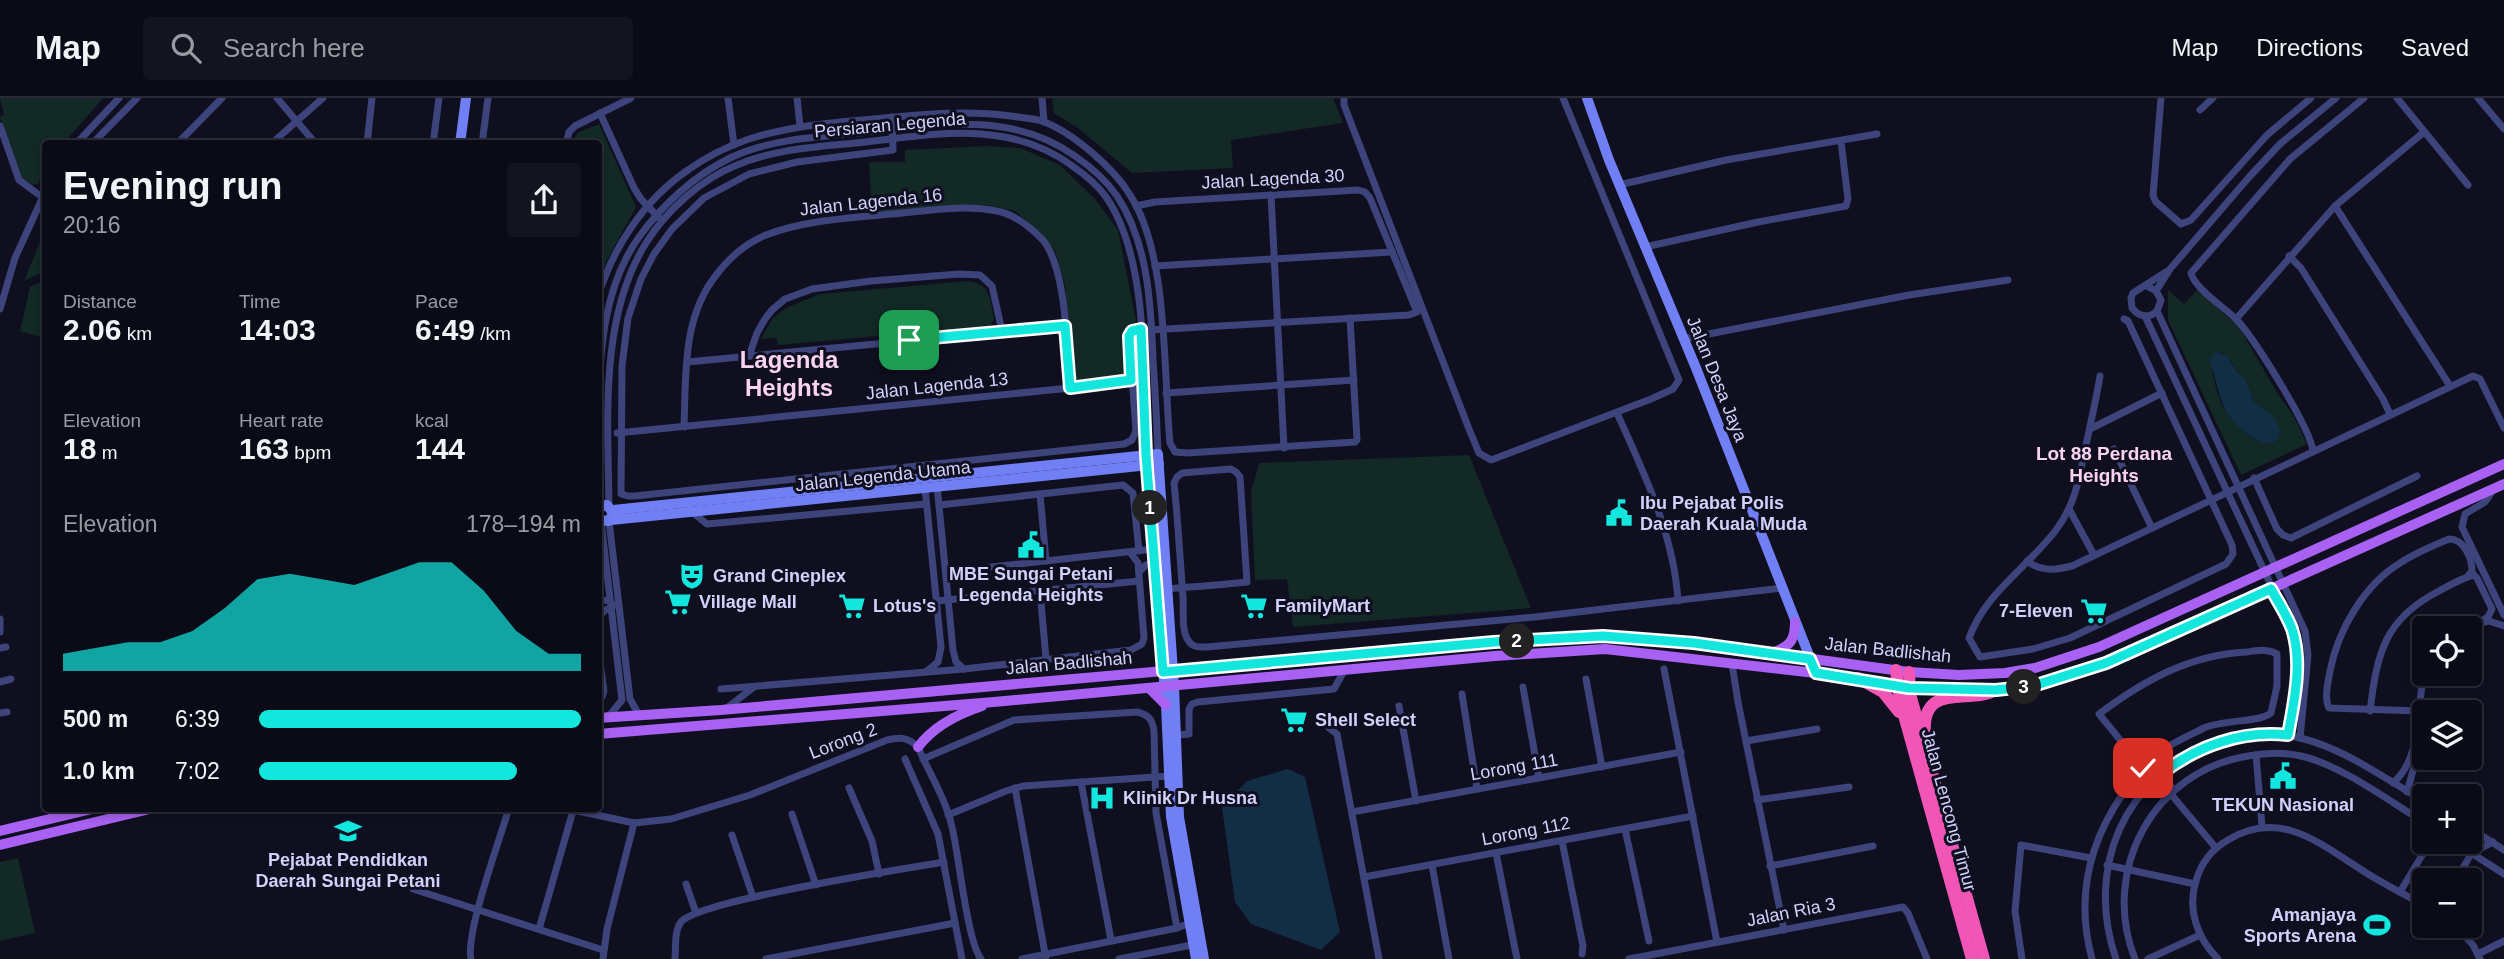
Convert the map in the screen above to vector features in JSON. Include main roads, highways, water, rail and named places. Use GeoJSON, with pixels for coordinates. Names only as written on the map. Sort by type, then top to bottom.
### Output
{"type":"FeatureCollection","features":[{"type":"Feature","properties":{"kind":"highway","name":"Jalan Lencong Timur"},"geometry":{"type":"LineString","coordinates":[[1902,671],[1903,686],[1972,959]]}},
{"type":"Feature","properties":{"kind":"highway"},"geometry":{"type":"LineString","coordinates":[[1858,678],[1883,692],[1895,704],[1924,767]]}},
{"type":"Feature","properties":{"kind":"highway"},"geometry":{"type":"LineString","coordinates":[[1924,767],[1924,725],[1933,705],[1946,698],[1990,694],[1996,690]]}},
{"type":"Feature","properties":{"kind":"highway","name":"Jalan Lencong Timur"},"geometry":{"type":"LineString","coordinates":[[1924,767],[1984,959]]}},
{"type":"Feature","properties":{"kind":"main road","name":"Jalan Badlishah"},"geometry":{"type":"LineString","coordinates":[[604,717],[721,710],[1494,642],[1603,636],[1694,643],[1902,671],[1990,674],[2047,665],[2099,647],[2504,464]]}},
{"type":"Feature","properties":{"kind":"main road","name":"Jalan Badlishah"},"geometry":{"type":"LineString","coordinates":[[602,734],[1169,687],[1495,656],[1605,649],[1858,678],[1903,686],[1996,690],[2033,686],[2096,667],[2499,486]]}},
{"type":"Feature","properties":{"kind":"main road"},"geometry":{"type":"LineString","coordinates":[[1772,653],[1790,644],[1795,634],[1795,622]]}},
{"type":"Feature","properties":{"kind":"main road"},"geometry":{"type":"LineString","coordinates":[[1149,688],[1166,705]]}},
{"type":"Feature","properties":{"kind":"main road"},"geometry":{"type":"LineString","coordinates":[[918,747],[932,732],[946,723],[995,702]]}},
{"type":"Feature","properties":{"kind":"main road"},"geometry":{"type":"LineString","coordinates":[[0,831],[79,812]]}},
{"type":"Feature","properties":{"kind":"main road"},"geometry":{"type":"LineString","coordinates":[[0,845],[138,812]]}},
{"type":"Feature","properties":{"kind":"water"},"geometry":{"type":"Polygon","coordinates":[[[2217,352],[2227,356],[2237,372],[2246,379],[2254,402],[2272,415],[2281,430],[2277,440],[2268,443],[2258,441],[2247,434],[2230,416],[2221,400],[2209,361],[2217,352]]]}},
{"type":"Feature","properties":{"kind":"water"},"geometry":{"type":"Polygon","coordinates":[[[1288,769],[1305,777],[1340,932],[1321,950],[1251,924],[1235,902],[1222,807],[1247,781],[1288,769]]]}},
{"type":"Feature","properties":{"kind":"place","name":"Ibu Pejabat Polis Daerah Kuala Muda"},"geometry":{"type":"Point","coordinates":[1619,513]}},
{"type":"Feature","properties":{"kind":"place","name":"MBE Sungai Petani Legenda Heights"},"geometry":{"type":"Point","coordinates":[1031,545]}},
{"type":"Feature","properties":{"kind":"place","name":"Grand Cineplex"},"geometry":{"type":"Point","coordinates":[692,576]}},
{"type":"Feature","properties":{"kind":"place","name":"Village Mall"},"geometry":{"type":"Point","coordinates":[678,602]}},
{"type":"Feature","properties":{"kind":"place","name":"Lotus's"},"geometry":{"type":"Point","coordinates":[852,606]}},
{"type":"Feature","properties":{"kind":"place","name":"FamilyMart"},"geometry":{"type":"Point","coordinates":[1254,606]}},
{"type":"Feature","properties":{"kind":"place","name":"7-Eleven"},"geometry":{"type":"Point","coordinates":[2094,611]}},
{"type":"Feature","properties":{"kind":"place","name":"Shell Select"},"geometry":{"type":"Point","coordinates":[1294,720]}},
{"type":"Feature","properties":{"kind":"place","name":"TEKUN Nasional"},"geometry":{"type":"Point","coordinates":[2283,776]}},
{"type":"Feature","properties":{"kind":"place","name":"Klinik Dr Husna"},"geometry":{"type":"Point","coordinates":[1102,798]}},
{"type":"Feature","properties":{"kind":"place","name":"Pejabat Pendidkan Daerah Sungai Petani"},"geometry":{"type":"Point","coordinates":[348,831]}},
{"type":"Feature","properties":{"kind":"place","name":"Amanjaya Sports Arena"},"geometry":{"type":"Point","coordinates":[2377,925]}},
{"type":"Feature","properties":{"kind":"district","name":"Lagenda Heights"},"geometry":{"type":"Point","coordinates":[789,373]}},
{"type":"Feature","properties":{"kind":"district","name":"Lot 88 Perdana Heights"},"geometry":{"type":"Point","coordinates":[2104,464]}}]}
